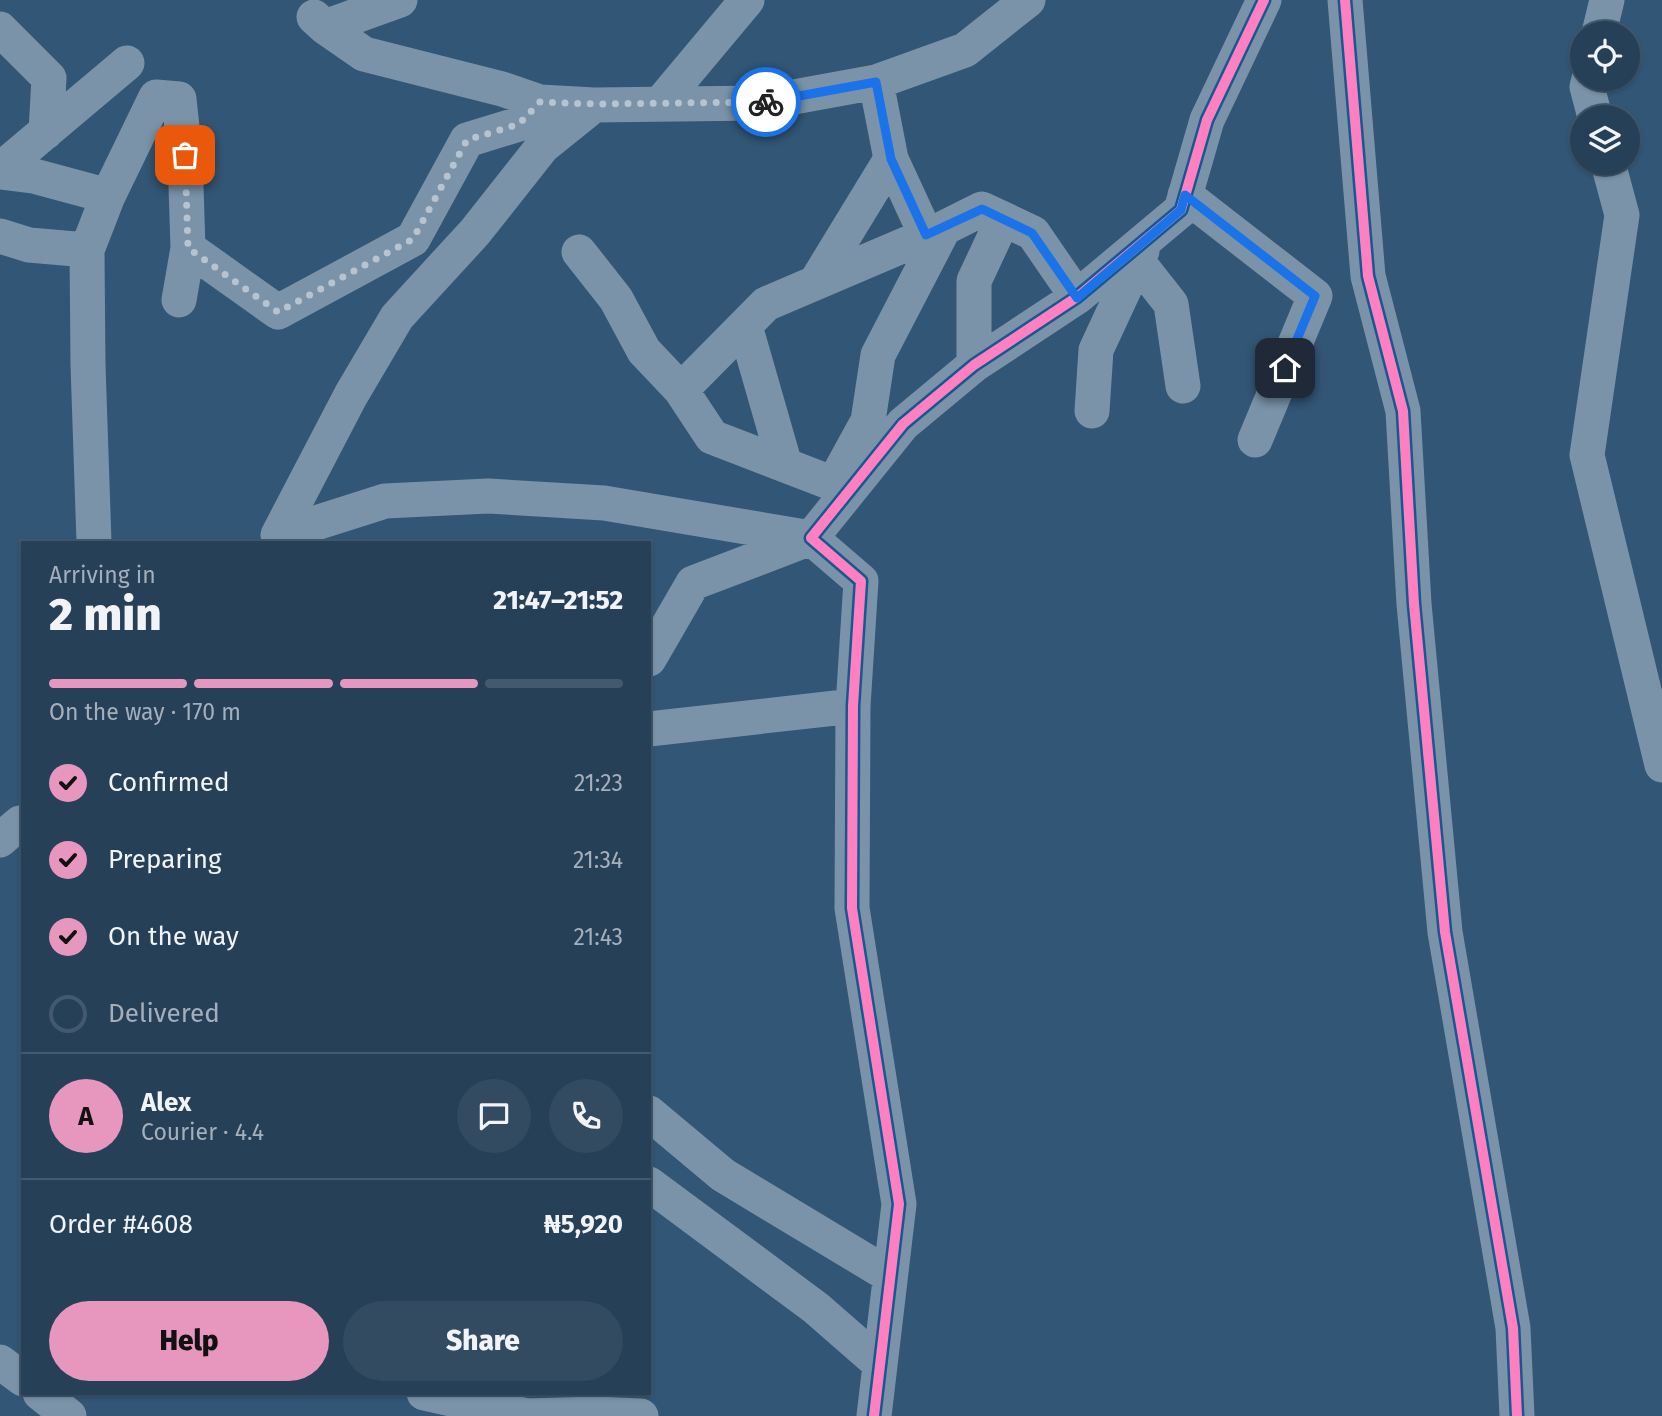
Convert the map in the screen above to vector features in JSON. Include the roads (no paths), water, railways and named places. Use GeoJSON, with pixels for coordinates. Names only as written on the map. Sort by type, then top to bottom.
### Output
{"type":"FeatureCollection","features":[{"type":"Feature","properties":{"kind":"street"},"geometry":{"type":"LineString","coordinates":[[400,0],[319,22],[364,54],[502,89],[540,102],[594,104],[761,103],[876,82],[965,50],[1028,0]]}},
{"type":"Feature","properties":{"kind":"street"},"geometry":{"type":"LineString","coordinates":[[660,104],[747,0]]}},
{"type":"Feature","properties":{"kind":"street"},"geometry":{"type":"LineString","coordinates":[[651,656],[693,583],[811,538],[903,424],[974,365],[1077,298],[1142,250],[1181,210],[1207,120],[1264,0]]}},
{"type":"Feature","properties":{"kind":"street"},"geometry":{"type":"LineString","coordinates":[[1345,0],[1368,276],[1403,411],[1414,604],[1445,932],[1513,1328],[1517,1416]]}},
{"type":"Feature","properties":{"kind":"street"},"geometry":{"type":"LineString","coordinates":[[1602,21],[1607,0]]}},
{"type":"Feature","properties":{"kind":"street"},"geometry":{"type":"LineString","coordinates":[[0,29],[49,78],[46,132]]}},
{"type":"Feature","properties":{"kind":"street"},"geometry":{"type":"LineString","coordinates":[[0,171],[127,63]]}},
{"type":"Feature","properties":{"kind":"street"},"geometry":{"type":"LineString","coordinates":[[876,82],[891,159],[935,231]]}},
{"type":"Feature","properties":{"kind":"street"},"geometry":{"type":"LineString","coordinates":[[94,541],[87,250],[108,196],[156,97],[179,99],[185,155],[188,248],[179,300]]}},
{"type":"Feature","properties":{"kind":"street"},"geometry":{"type":"LineString","coordinates":[[540,102],[542,146]]}},
{"type":"Feature","properties":{"kind":"street"},"geometry":{"type":"LineString","coordinates":[[188,248],[278,312],[413,239],[467,140],[519,124],[540,102]]}},
{"type":"Feature","properties":{"kind":"street"},"geometry":{"type":"LineString","coordinates":[[281,539],[351,395],[397,317],[475,232],[542,146],[594,104]]}},
{"type":"Feature","properties":{"kind":"street"},"geometry":{"type":"LineString","coordinates":[[816,282],[891,159]]}},
{"type":"Feature","properties":{"kind":"street"},"geometry":{"type":"LineString","coordinates":[[0,171],[34,176],[108,196]]}},
{"type":"Feature","properties":{"kind":"street"},"geometry":{"type":"LineString","coordinates":[[1611,175],[1622,215],[1587,455],[1662,765]]}},
{"type":"Feature","properties":{"kind":"street"},"geometry":{"type":"LineString","coordinates":[[1185,195],[1315,296],[1255,440]]}},
{"type":"Feature","properties":{"kind":"street"},"geometry":{"type":"LineString","coordinates":[[681,390],[766,304],[982,209],[1032,233],[1077,298]]}},
{"type":"Feature","properties":{"kind":"street"},"geometry":{"type":"LineString","coordinates":[[974,365],[974,281],[1003,219]]}},
{"type":"Feature","properties":{"kind":"street"},"geometry":{"type":"LineString","coordinates":[[811,538],[834,484],[869,421],[878,355],[935,231]]}},
{"type":"Feature","properties":{"kind":"street"},"geometry":{"type":"LineString","coordinates":[[0,236],[29,245],[87,250]]}},
{"type":"Feature","properties":{"kind":"street"},"geometry":{"type":"LineString","coordinates":[[1142,250],[1171,304],[1183,386]]}},
{"type":"Feature","properties":{"kind":"street"},"geometry":{"type":"LineString","coordinates":[[1092,411],[1096,350],[1142,250]]}},
{"type":"Feature","properties":{"kind":"street"},"geometry":{"type":"LineString","coordinates":[[579,252],[616,299],[644,351],[681,390],[712,437],[834,484]]}},
{"type":"Feature","properties":{"kind":"street"},"geometry":{"type":"LineString","coordinates":[[745,326],[785,465]]}},
{"type":"Feature","properties":{"kind":"street"},"geometry":{"type":"LineString","coordinates":[[281,539],[385,501],[488,496],[604,503],[811,538],[861,581],[853,706],[852,908],[899,1204],[874,1416]]}},
{"type":"Feature","properties":{"kind":"street"},"geometry":{"type":"LineString","coordinates":[[651,728],[853,706]]}},
{"type":"Feature","properties":{"kind":"street"},"geometry":{"type":"LineString","coordinates":[[651,1115],[723,1175],[889,1275]]}},
{"type":"Feature","properties":{"kind":"street"},"geometry":{"type":"LineString","coordinates":[[651,1185],[816,1308],[879,1363]]}},
{"type":"Feature","properties":{"kind":"street"},"geometry":{"type":"LineString","coordinates":[[0,1362],[21,1378]]}},
{"type":"Feature","properties":{"kind":"street"},"geometry":{"type":"LineString","coordinates":[[433,1395],[526,1416],[641,1416]]}}]}
